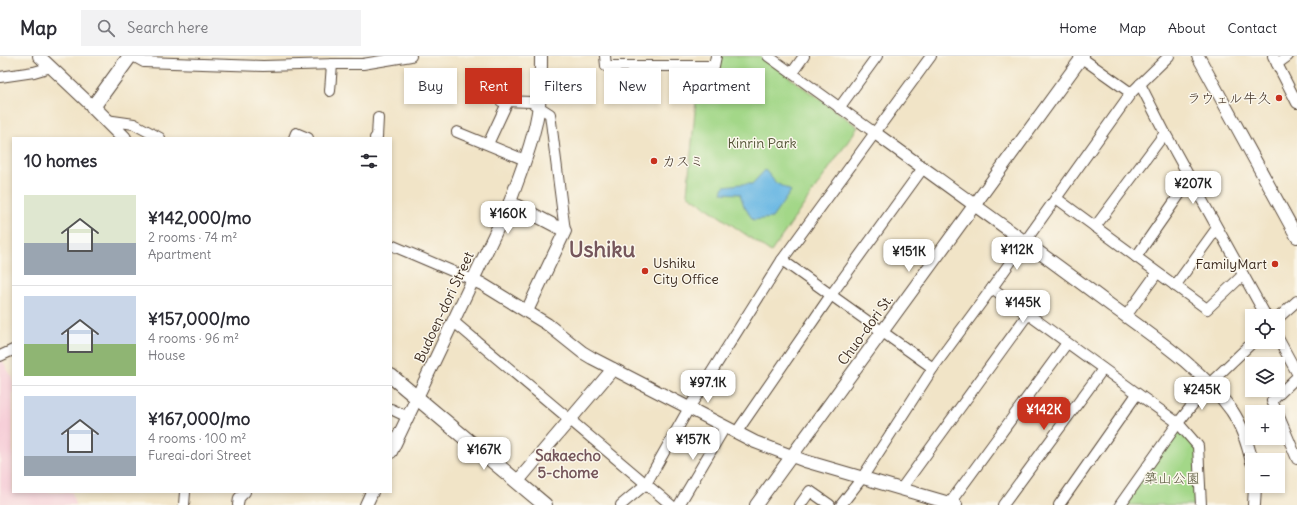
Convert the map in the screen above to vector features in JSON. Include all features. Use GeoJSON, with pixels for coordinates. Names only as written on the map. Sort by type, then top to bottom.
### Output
{"type":"FeatureCollection","features":[{"type":"Feature","properties":{"kind":"main road"},"geometry":{"type":"LineString","coordinates":[[119,136],[93,107],[132,56]]}},
{"type":"Feature","properties":{"kind":"main road"},"geometry":{"type":"LineString","coordinates":[[392,377],[545,505]]}},
{"type":"Feature","properties":{"kind":"street"},"geometry":{"type":"LineString","coordinates":[[39,56],[93,107]]}},
{"type":"Feature","properties":{"kind":"street"},"geometry":{"type":"LineString","coordinates":[[132,56],[144,62],[235,60],[263,66],[334,61],[362,64],[405,56]]}},
{"type":"Feature","properties":{"kind":"street","name":"Budoen-dori Street"},"geometry":{"type":"LineString","coordinates":[[392,450],[510,202],[526,160],[539,106],[541,56]]}},
{"type":"Feature","properties":{"kind":"street"},"geometry":{"type":"LineString","coordinates":[[605,56],[606,66],[714,66],[716,56]]}},
{"type":"Feature","properties":{"kind":"street"},"geometry":{"type":"LineString","coordinates":[[768,56],[1126,316],[1186,362],[1209,384],[1233,412],[1248,444],[1250,453]]}},
{"type":"Feature","properties":{"kind":"street"},"geometry":{"type":"LineString","coordinates":[[792,73],[804,56]]}},
{"type":"Feature","properties":{"kind":"street"},"geometry":{"type":"LineString","coordinates":[[839,108],[877,56]]}},
{"type":"Feature","properties":{"kind":"street"},"geometry":{"type":"LineString","coordinates":[[621,505],[646,484],[688,408],[782,260],[930,56]]}},
{"type":"Feature","properties":{"kind":"street"},"geometry":{"type":"LineString","coordinates":[[841,505],[862,478],[933,368],[1131,93],[1169,56]]}},
{"type":"Feature","properties":{"kind":"street"},"geometry":{"type":"LineString","coordinates":[[1198,56],[1297,237]]}},
{"type":"Feature","properties":{"kind":"street"},"geometry":{"type":"LineString","coordinates":[[1288,56],[1275,60],[1297,103]]}},
{"type":"Feature","properties":{"kind":"street"},"geometry":{"type":"LineString","coordinates":[[1081,57],[1131,93]]}},
{"type":"Feature","properties":{"kind":"street","name":"Chuo-dori St."},"geometry":{"type":"LineString","coordinates":[[756,505],[1081,57]]}},
{"type":"Feature","properties":{"kind":"street"},"geometry":{"type":"LineString","coordinates":[[330,91],[334,61]]}},
{"type":"Feature","properties":{"kind":"street"},"geometry":{"type":"LineString","coordinates":[[0,77],[51,68]]}},
{"type":"Feature","properties":{"kind":"street"},"geometry":{"type":"LineString","coordinates":[[1140,84],[1165,133],[1262,309]]}},
{"type":"Feature","properties":{"kind":"street"},"geometry":{"type":"LineString","coordinates":[[488,144],[505,101],[531,102],[548,112],[551,117],[565,231],[527,311]]}},
{"type":"Feature","properties":{"kind":"street"},"geometry":{"type":"LineString","coordinates":[[377,137],[378,118]]}},
{"type":"Feature","properties":{"kind":"street"},"geometry":{"type":"LineString","coordinates":[[106,120],[134,124],[158,137]]}},
{"type":"Feature","properties":{"kind":"street"},"geometry":{"type":"LineString","coordinates":[[457,132],[526,160]]}},
{"type":"Feature","properties":{"kind":"street"},"geometry":{"type":"LineString","coordinates":[[294,137],[296,133],[306,137]]}},
{"type":"Feature","properties":{"kind":"street"},"geometry":{"type":"LineString","coordinates":[[1095,227],[1165,133]]}},
{"type":"Feature","properties":{"kind":"street"},"geometry":{"type":"LineString","coordinates":[[736,433],[831,295],[923,168]]}},
{"type":"Feature","properties":{"kind":"street"},"geometry":{"type":"LineString","coordinates":[[1136,257],[1191,178]]}},
{"type":"Feature","properties":{"kind":"street"},"geometry":{"type":"LineString","coordinates":[[1056,198],[1207,309],[1244,275]]}},
{"type":"Feature","properties":{"kind":"street"},"geometry":{"type":"LineString","coordinates":[[510,202],[565,231]]}},
{"type":"Feature","properties":{"kind":"street"},"geometry":{"type":"LineString","coordinates":[[1175,286],[1217,228]]}},
{"type":"Feature","properties":{"kind":"street"},"geometry":{"type":"LineString","coordinates":[[392,245],[473,280],[547,324],[582,352],[736,433],[791,456],[954,505]]}},
{"type":"Feature","properties":{"kind":"street"},"geometry":{"type":"LineString","coordinates":[[782,260],[933,368]]}},
{"type":"Feature","properties":{"kind":"street"},"geometry":{"type":"LineString","coordinates":[[1126,316],[1157,272]]}},
{"type":"Feature","properties":{"kind":"street"},"geometry":{"type":"LineString","coordinates":[[992,288],[1178,423],[1198,446],[1201,505]]}},
{"type":"Feature","properties":{"kind":"street"},"geometry":{"type":"LineString","coordinates":[[1285,311],[1297,300]]}},
{"type":"Feature","properties":{"kind":"street"},"geometry":{"type":"LineString","coordinates":[[901,489],[1028,314]]}},
{"type":"Feature","properties":{"kind":"street"},"geometry":{"type":"LineString","coordinates":[[454,322],[670,505]]}},
{"type":"Feature","properties":{"kind":"street"},"geometry":{"type":"LineString","coordinates":[[954,505],[952,500],[1067,343]]}},
{"type":"Feature","properties":{"kind":"street"},"geometry":{"type":"LineString","coordinates":[[1120,505],[1178,423],[1209,384],[1246,349]]}},
{"type":"Feature","properties":{"kind":"street"},"geometry":{"type":"LineString","coordinates":[[1284,349],[1297,372]]}},
{"type":"Feature","properties":{"kind":"street"},"geometry":{"type":"LineString","coordinates":[[0,356],[12,350]]}},
{"type":"Feature","properties":{"kind":"street"},"geometry":{"type":"LineString","coordinates":[[518,482],[612,369]]}},
{"type":"Feature","properties":{"kind":"street"},"geometry":{"type":"LineString","coordinates":[[1003,505],[1103,369]]}},
{"type":"Feature","properties":{"kind":"street"},"geometry":{"type":"LineString","coordinates":[[1274,405],[1272,401],[1297,377]]}},
{"type":"Feature","properties":{"kind":"street"},"geometry":{"type":"LineString","coordinates":[[1059,505],[1137,394]]}},
{"type":"Feature","properties":{"kind":"street"},"geometry":{"type":"LineString","coordinates":[[392,409],[408,417]]}},
{"type":"Feature","properties":{"kind":"street"},"geometry":{"type":"LineString","coordinates":[[679,505],[725,427]]}},
{"type":"Feature","properties":{"kind":"street"},"geometry":{"type":"LineString","coordinates":[[1285,431],[1297,459]]}},
{"type":"Feature","properties":{"kind":"street"},"geometry":{"type":"LineString","coordinates":[[800,505],[810,491],[830,505]]}},
{"type":"Feature","properties":{"kind":"street"},"geometry":{"type":"LineString","coordinates":[[184,505],[185,493]]}},
{"type":"Feature","properties":{"kind":"street"},"geometry":{"type":"LineString","coordinates":[[238,505],[239,498],[244,493]]}},
{"type":"Feature","properties":{"kind":"street"},"geometry":{"type":"LineString","coordinates":[[366,505],[372,493]]}},
{"type":"Feature","properties":{"kind":"street"},"geometry":{"type":"LineString","coordinates":[[1254,505],[1255,493]]}},
{"type":"Feature","properties":{"kind":"shaded area"},"geometry":{"type":"Polygon","coordinates":[[[1,359],[12,376],[12,493],[72,493],[75,505],[0,505],[1,359]]]}},
{"type":"Feature","properties":{"kind":"green space","name":"Kinrin Park"},"geometry":{"type":"Polygon","coordinates":[[[720,56],[760,56],[858,127],[771,252],[687,194],[696,104],[765,104],[765,68],[717,68],[720,56]]]}},
{"type":"Feature","properties":{"kind":"green space","name":"築山公園"},"geometry":{"type":"Polygon","coordinates":[[[1178,423],[1198,446],[1201,505],[1120,505],[1178,423]]]}},
{"type":"Feature","properties":{"kind":"water"},"geometry":{"type":"Polygon","coordinates":[[[765,170],[776,183],[791,191],[772,218],[753,220],[744,206],[740,194],[722,193],[724,186],[752,184],[765,170]]]}},
{"type":"Feature","properties":{"kind":"place","name":"ラウェル牛久"},"geometry":{"type":"Point","coordinates":[1279,98]}},
{"type":"Feature","properties":{"kind":"place","name":"カスミ"},"geometry":{"type":"Point","coordinates":[654,161]}},
{"type":"Feature","properties":{"kind":"place","name":"FamilyMart"},"geometry":{"type":"Point","coordinates":[1275,264]}},
{"type":"Feature","properties":{"kind":"place","name":"Ushiku City Office"},"geometry":{"type":"Point","coordinates":[645,271]}},
{"type":"Feature","properties":{"kind":"district","name":"Ushiku"},"geometry":{"type":"Point","coordinates":[602,249]}},
{"type":"Feature","properties":{"kind":"district","name":"Sakaecho 5-chome"},"geometry":{"type":"Point","coordinates":[568,464]}}]}
